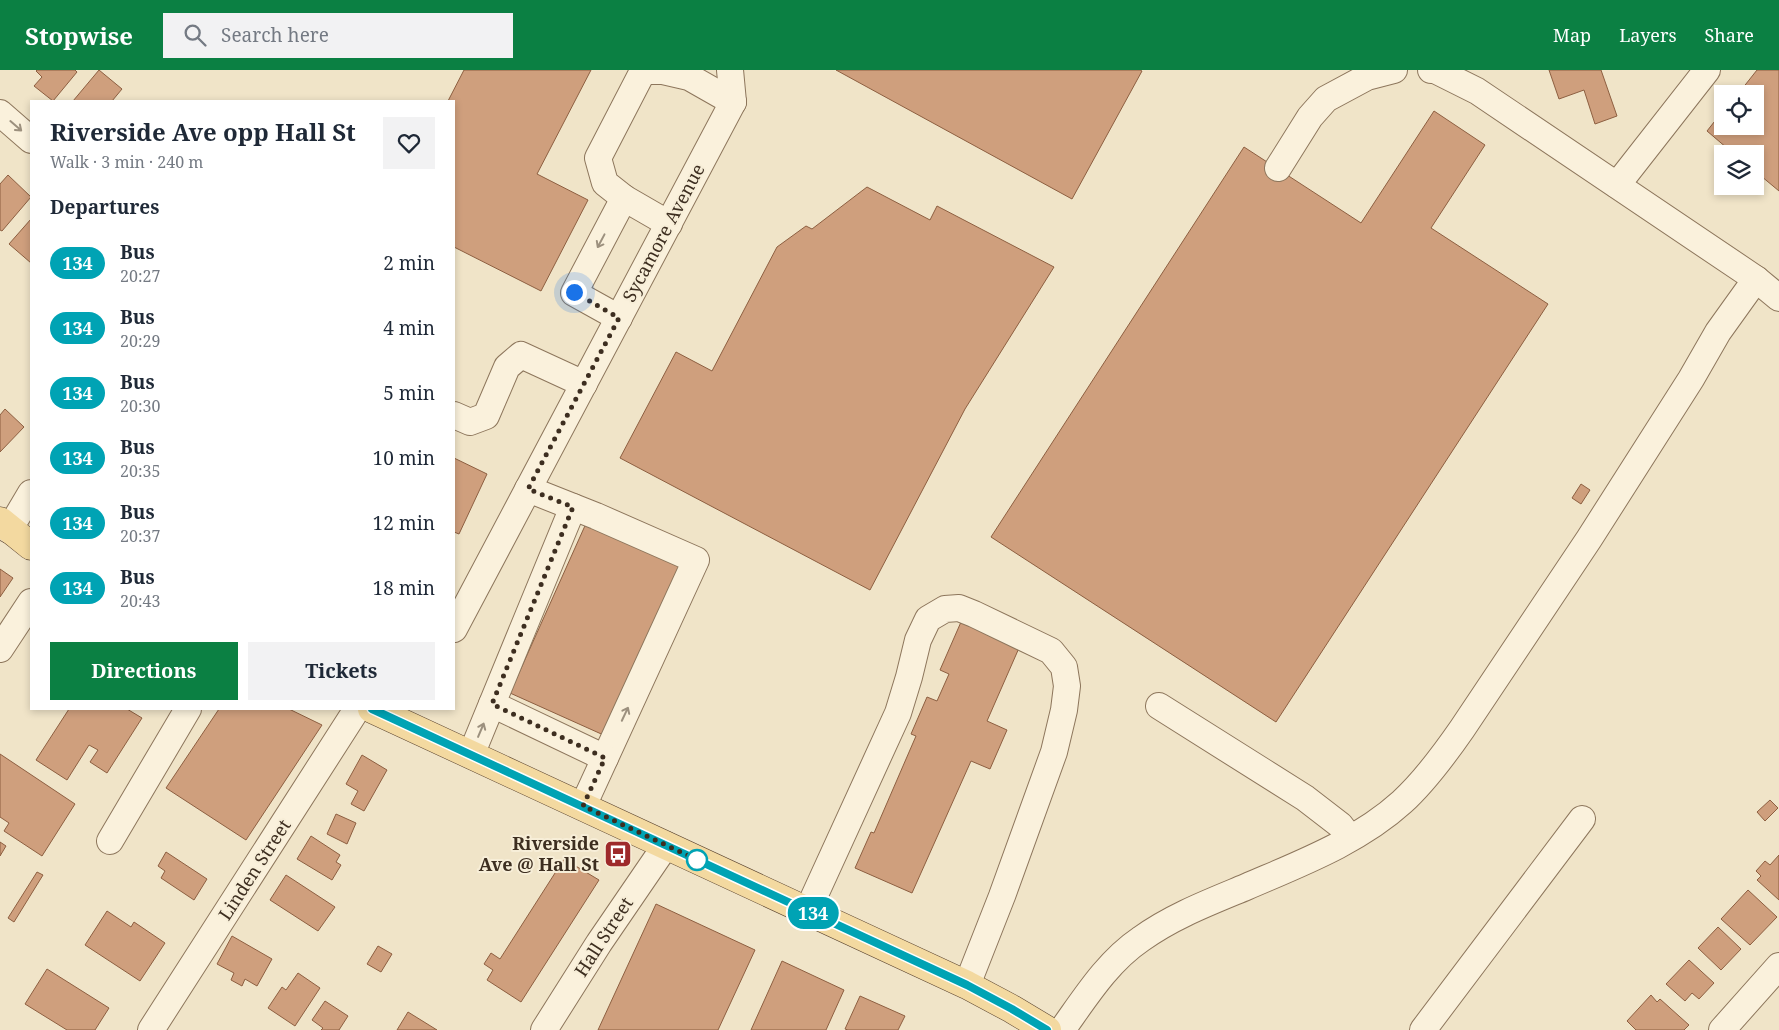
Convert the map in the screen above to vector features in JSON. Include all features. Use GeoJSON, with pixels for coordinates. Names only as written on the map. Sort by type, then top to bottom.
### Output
{"type":"FeatureCollection","features":[{"type":"Feature","properties":{"kind":"main road"},"geometry":{"type":"LineString","coordinates":[[5,526],[30,545]]}},
{"type":"Feature","properties":{"kind":"main road"},"geometry":{"type":"LineString","coordinates":[[377,710],[408,716],[471,755],[967,985],[1047,1030]]}},
{"type":"Feature","properties":{"kind":"street"},"geometry":{"type":"LineString","coordinates":[[730,70],[733,102]]}},
{"type":"Feature","properties":{"kind":"street"},"geometry":{"type":"LineString","coordinates":[[1278,168],[1310,117],[1326,100],[1367,77],[1394,70]]}},
{"type":"Feature","properties":{"kind":"street"},"geometry":{"type":"LineString","coordinates":[[1431,70],[1435,70],[1477,91],[1756,279],[1779,298]]}},
{"type":"Feature","properties":{"kind":"street"},"geometry":{"type":"LineString","coordinates":[[1617,185],[1707,70]]}},
{"type":"Feature","properties":{"kind":"street"},"geometry":{"type":"LineString","coordinates":[[669,224],[624,198],[606,183],[598,158],[643,71],[663,71],[689,77],[733,102]]}},
{"type":"Feature","properties":{"kind":"street","name":"Sycamore Avenue"},"geometry":{"type":"LineString","coordinates":[[455,627],[733,102]]}},
{"type":"Feature","properties":{"kind":"street"},"geometry":{"type":"LineString","coordinates":[[0,113],[30,139]]}},
{"type":"Feature","properties":{"kind":"street"},"geometry":{"type":"LineString","coordinates":[[619,318],[574,292],[624,198]]}},
{"type":"Feature","properties":{"kind":"street"},"geometry":{"type":"LineString","coordinates":[[1062,1030],[1096,983],[1139,940],[1176,917],[1300,864],[1350,838],[1402,802],[1448,749],[1589,539],[1691,379],[1718,332],[1756,279]]}},
{"type":"Feature","properties":{"kind":"street"},"geometry":{"type":"LineString","coordinates":[[455,415],[470,422],[486,416],[507,367],[522,355],[584,384]]}},
{"type":"Feature","properties":{"kind":"street"},"geometry":{"type":"LineString","coordinates":[[528,489],[696,560],[583,806]]}},
{"type":"Feature","properties":{"kind":"street"},"geometry":{"type":"LineString","coordinates":[[5,526],[30,494]]}},
{"type":"Feature","properties":{"kind":"street"},"geometry":{"type":"LineString","coordinates":[[471,755],[573,507]]}},
{"type":"Feature","properties":{"kind":"street"},"geometry":{"type":"LineString","coordinates":[[0,649],[30,604]]}},
{"type":"Feature","properties":{"kind":"street"},"geometry":{"type":"LineString","coordinates":[[808,910],[898,713],[910,677],[918,640],[928,619],[945,609],[959,608],[974,614],[1051,651],[1064,667],[1067,686],[1064,710],[1054,752],[1002,896],[967,985]]}},
{"type":"Feature","properties":{"kind":"street"},"geometry":{"type":"LineString","coordinates":[[492,704],[605,758]]}},
{"type":"Feature","properties":{"kind":"street"},"geometry":{"type":"LineString","coordinates":[[1159,706],[1324,811],[1350,838]]}},
{"type":"Feature","properties":{"kind":"street"},"geometry":{"type":"LineString","coordinates":[[110,841],[187,710]]}},
{"type":"Feature","properties":{"kind":"street","name":"Linden Street"},"geometry":{"type":"LineString","coordinates":[[151,1030],[356,710]]}},
{"type":"Feature","properties":{"kind":"street"},"geometry":{"type":"LineString","coordinates":[[1423,1030],[1582,819]]}},
{"type":"Feature","properties":{"kind":"street","name":"Hall Street"},"geometry":{"type":"LineString","coordinates":[[544,1030],[666,845]]}},
{"type":"Feature","properties":{"kind":"street"},"geometry":{"type":"LineString","coordinates":[[1722,1030],[1779,966]]}},
{"type":"Feature","properties":{"kind":"building"},"geometry":{"type":"Polygon","coordinates":[[[75,70],[77,72],[54,100],[52,100],[34,86],[42,77],[36,71],[75,70]]]}},
{"type":"Feature","properties":{"kind":"building"},"geometry":{"type":"Polygon","coordinates":[[[99,70],[122,89],[113,100],[74,100],[99,70]]]}},
{"type":"Feature","properties":{"kind":"building"},"geometry":{"type":"Polygon","coordinates":[[[464,70],[591,70],[537,174],[588,200],[541,291],[455,248],[455,100],[449,100],[464,70]]]}},
{"type":"Feature","properties":{"kind":"building"},"geometry":{"type":"Polygon","coordinates":[[[836,70],[1140,70],[1142,71],[1072,199],[836,70]]]}},
{"type":"Feature","properties":{"kind":"building"},"geometry":{"type":"Polygon","coordinates":[[[1549,70],[1601,70],[1617,116],[1595,124],[1584,90],[1559,99],[1549,70]]]}},
{"type":"Feature","properties":{"kind":"building"},"geometry":{"type":"Polygon","coordinates":[[[1757,70],[1779,70],[1779,191],[1764,178],[1764,145],[1723,145],[1707,131],[1714,122],[1714,135],[1764,135],[1764,85],[1745,85],[1757,70]]]}},
{"type":"Feature","properties":{"kind":"building"},"geometry":{"type":"Polygon","coordinates":[[[1434,111],[1485,145],[1431,228],[1548,304],[1276,722],[991,537],[1244,147],[1361,223],[1434,111]]]}},
{"type":"Feature","properties":{"kind":"building"},"geometry":{"type":"Polygon","coordinates":[[[8,175],[30,196],[2,231],[0,230],[0,184],[8,175]]]}},
{"type":"Feature","properties":{"kind":"building"},"geometry":{"type":"Polygon","coordinates":[[[867,187],[930,220],[937,206],[1054,267],[965,409],[870,590],[620,458],[676,352],[712,371],[777,247],[806,226],[812,229],[867,187]]]}},
{"type":"Feature","properties":{"kind":"building"},"geometry":{"type":"Polygon","coordinates":[[[30,220],[30,262],[9,244],[30,220]]]}},
{"type":"Feature","properties":{"kind":"building"},"geometry":{"type":"Polygon","coordinates":[[[5,409],[24,427],[0,452],[0,415],[5,409]]]}},
{"type":"Feature","properties":{"kind":"building"},"geometry":{"type":"Polygon","coordinates":[[[455,458],[487,474],[459,534],[455,532],[455,458]]]}},
{"type":"Feature","properties":{"kind":"building"},"geometry":{"type":"Polygon","coordinates":[[[1581,484],[1590,490],[1581,504],[1572,498],[1581,484]]]}},
{"type":"Feature","properties":{"kind":"building"},"geometry":{"type":"Polygon","coordinates":[[[588,519],[686,563],[608,737],[510,693],[588,519]]]}},
{"type":"Feature","properties":{"kind":"building"},"geometry":{"type":"Polygon","coordinates":[[[0,569],[13,578],[0,597],[0,569]]]}},
{"type":"Feature","properties":{"kind":"building"},"geometry":{"type":"Polygon","coordinates":[[[961,622],[1019,648],[987,721],[1007,730],[990,769],[971,761],[912,893],[855,868],[871,832],[874,833],[916,736],[911,734],[927,697],[937,701],[949,674],[940,670],[961,622]]]}},
{"type":"Feature","properties":{"kind":"building"},"geometry":{"type":"Polygon","coordinates":[[[68,710],[129,710],[142,718],[107,773],[90,762],[98,750],[89,745],[67,780],[36,760],[68,710]]]}},
{"type":"Feature","properties":{"kind":"building"},"geometry":{"type":"Polygon","coordinates":[[[218,710],[291,710],[322,725],[246,840],[166,788],[218,710]]]}},
{"type":"Feature","properties":{"kind":"building"},"geometry":{"type":"Polygon","coordinates":[[[0,754],[75,804],[42,856],[4,831],[9,823],[0,817],[0,754]]]}},
{"type":"Feature","properties":{"kind":"building"},"geometry":{"type":"Polygon","coordinates":[[[362,755],[387,770],[364,811],[351,804],[358,791],[346,784],[362,755]]]}},
{"type":"Feature","properties":{"kind":"building"},"geometry":{"type":"Polygon","coordinates":[[[1770,800],[1778,808],[1765,821],[1757,812],[1770,800]]]}},
{"type":"Feature","properties":{"kind":"building"},"geometry":{"type":"Polygon","coordinates":[[[336,814],[356,823],[347,844],[327,834],[336,814]]]}},
{"type":"Feature","properties":{"kind":"building"},"geometry":{"type":"Polygon","coordinates":[[[311,836],[340,855],[336,862],[341,865],[332,880],[297,859],[311,836]]]}},
{"type":"Feature","properties":{"kind":"building"},"geometry":{"type":"Polygon","coordinates":[[[0,842],[6,846],[0,856],[0,842]]]}},
{"type":"Feature","properties":{"kind":"building"},"geometry":{"type":"Polygon","coordinates":[[[166,852],[207,879],[194,900],[161,878],[165,871],[158,866],[166,852]]]}},
{"type":"Feature","properties":{"kind":"building"},"geometry":{"type":"Polygon","coordinates":[[[1779,855],[1779,900],[1757,880],[1761,876],[1756,871],[1765,861],[1770,865],[1779,855]]]}},
{"type":"Feature","properties":{"kind":"building"},"geometry":{"type":"Polygon","coordinates":[[[564,859],[599,880],[521,1002],[487,980],[493,970],[484,964],[491,953],[500,959],[564,859]]]}},
{"type":"Feature","properties":{"kind":"building"},"geometry":{"type":"Polygon","coordinates":[[[37,872],[43,875],[14,922],[8,918],[37,872]]]}},
{"type":"Feature","properties":{"kind":"building"},"geometry":{"type":"Polygon","coordinates":[[[286,875],[335,907],[318,931],[270,900],[286,875]]]}},
{"type":"Feature","properties":{"kind":"building"},"geometry":{"type":"Polygon","coordinates":[[[1748,890],[1777,917],[1750,945],[1721,919],[1748,890]]]}},
{"type":"Feature","properties":{"kind":"building"},"geometry":{"type":"Polygon","coordinates":[[[656,904],[755,950],[718,1030],[598,1030],[656,904]]]}},
{"type":"Feature","properties":{"kind":"building"},"geometry":{"type":"Polygon","coordinates":[[[107,911],[131,927],[134,922],[165,943],[140,981],[85,945],[107,911]]]}},
{"type":"Feature","properties":{"kind":"building"},"geometry":{"type":"Polygon","coordinates":[[[1718,927],[1741,949],[1721,970],[1698,948],[1718,927]]]}},
{"type":"Feature","properties":{"kind":"building"},"geometry":{"type":"Polygon","coordinates":[[[232,936],[272,959],[257,986],[245,979],[242,986],[231,980],[234,973],[217,964],[232,936]]]}},
{"type":"Feature","properties":{"kind":"building"},"geometry":{"type":"Polygon","coordinates":[[[378,946],[392,954],[381,972],[367,964],[378,946]]]}},
{"type":"Feature","properties":{"kind":"building"},"geometry":{"type":"Polygon","coordinates":[[[1689,960],[1714,983],[1699,999],[1692,993],[1685,1001],[1666,984],[1689,960]]]}},
{"type":"Feature","properties":{"kind":"building"},"geometry":{"type":"Polygon","coordinates":[[[782,961],[844,990],[826,1030],[751,1030],[782,961]]]}},
{"type":"Feature","properties":{"kind":"building"},"geometry":{"type":"Polygon","coordinates":[[[47,969],[109,1008],[95,1030],[67,1030],[25,1004],[47,969]]]}},
{"type":"Feature","properties":{"kind":"building"},"geometry":{"type":"Polygon","coordinates":[[[298,973],[320,988],[295,1026],[268,1008],[282,987],[286,990],[298,973]]]}},
{"type":"Feature","properties":{"kind":"building"},"geometry":{"type":"Polygon","coordinates":[[[1651,995],[1657,1002],[1660,999],[1689,1025],[1684,1030],[1636,1030],[1627,1021],[1651,995]]]}},
{"type":"Feature","properties":{"kind":"building"},"geometry":{"type":"Polygon","coordinates":[[[860,996],[905,1016],[898,1030],[845,1029],[860,996]]]}},
{"type":"Feature","properties":{"kind":"building"},"geometry":{"type":"Polygon","coordinates":[[[325,1001],[348,1016],[339,1030],[321,1030],[323,1028],[312,1020],[325,1001]]]}},
{"type":"Feature","properties":{"kind":"building"},"geometry":{"type":"Polygon","coordinates":[[[408,1012],[437,1030],[397,1030],[408,1012]]]}},
{"type":"Feature","properties":{"kind":"bus line","name":"134"},"geometry":{"type":"LineString","coordinates":[[374,710],[967,985],[1047,1030]]}},
{"type":"Feature","properties":{"kind":"place","name":"Riverside Ave @ Hall St"},"geometry":{"type":"Point","coordinates":[618,854]}},
{"type":"Feature","properties":{"kind":"route"},"geometry":{"type":"LineString","coordinates":[[574,292],[619,318],[528,489],[573,507],[492,704],[605,758],[583,806],[702,862],[697,860]]}}]}
